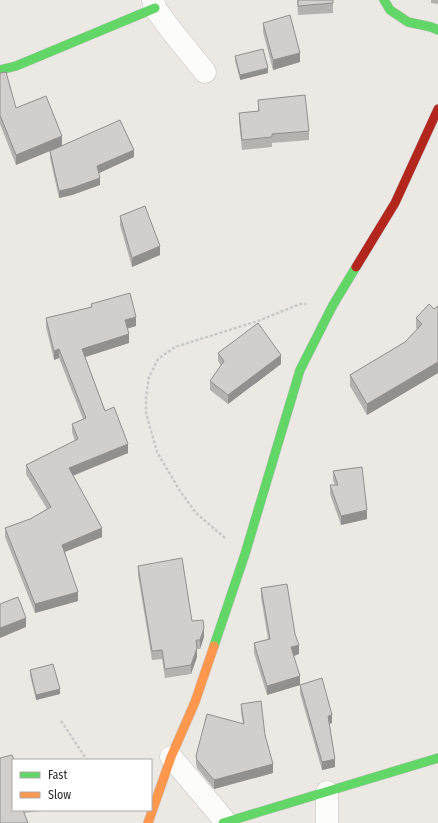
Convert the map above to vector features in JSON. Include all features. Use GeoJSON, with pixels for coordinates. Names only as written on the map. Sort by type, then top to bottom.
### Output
{"type":"FeatureCollection","features":[{"type":"Feature","properties":{"kind":"street"},"geometry":{"type":"LineString","coordinates":[[384,0],[390,10],[408,22],[438,30]]}},
{"type":"Feature","properties":{"kind":"street"},"geometry":{"type":"LineString","coordinates":[[0,70],[16,66],[154,4],[171,30],[205,72]]}},
{"type":"Feature","properties":{"kind":"street"},"geometry":{"type":"LineString","coordinates":[[148,823],[194,702],[245,554],[300,370],[333,305],[395,202],[438,109]]}},
{"type":"Feature","properties":{"kind":"street"},"geometry":{"type":"LineString","coordinates":[[172,757],[225,822],[438,758]]}},
{"type":"Feature","properties":{"kind":"street"},"geometry":{"type":"LineString","coordinates":[[327,792],[328,823]]}},
{"type":"Feature","properties":{"kind":"path"},"geometry":{"type":"LineString","coordinates":[[245,554],[196,513],[180,491],[157,452],[146,413],[146,396],[149,377],[158,359],[175,347],[258,321],[300,304],[333,305]]}},
{"type":"Feature","properties":{"kind":"path"},"geometry":{"type":"LineString","coordinates":[[62,721],[86,759]]}},
{"type":"Feature","properties":{"kind":"building"},"geometry":{"type":"Polygon","coordinates":[[[298,0],[333,0],[333,3],[298,6],[298,0]]]}},
{"type":"Feature","properties":{"kind":"building"},"geometry":{"type":"Polygon","coordinates":[[[290,15],[300,53],[273,60],[263,23],[290,15]]]}},
{"type":"Feature","properties":{"kind":"building"},"geometry":{"type":"Polygon","coordinates":[[[263,49],[268,68],[240,75],[235,56],[263,49]]]}},
{"type":"Feature","properties":{"kind":"building"},"geometry":{"type":"Polygon","coordinates":[[[6,72],[16,108],[46,96],[62,136],[16,155],[0,115],[0,73],[6,72]]]}},
{"type":"Feature","properties":{"kind":"building"},"geometry":{"type":"Polygon","coordinates":[[[305,95],[309,131],[272,134],[272,137],[242,140],[239,113],[259,111],[258,100],[305,95]]]}},
{"type":"Feature","properties":{"kind":"building"},"geometry":{"type":"Polygon","coordinates":[[[120,120],[134,150],[97,166],[100,178],[59,191],[50,151],[120,120]]]}},
{"type":"Feature","properties":{"kind":"building"},"geometry":{"type":"Polygon","coordinates":[[[145,206],[160,246],[132,258],[120,216],[145,206]]]}},
{"type":"Feature","properties":{"kind":"building"},"geometry":{"type":"Polygon","coordinates":[[[130,293],[136,317],[125,320],[129,334],[82,349],[105,411],[114,407],[128,444],[69,468],[102,528],[62,545],[78,592],[35,604],[5,528],[30,519],[51,507],[26,465],[78,439],[72,424],[86,418],[59,349],[54,351],[46,318],[92,307],[91,304],[130,293]]]}},
{"type":"Feature","properties":{"kind":"building"},"geometry":{"type":"Polygon","coordinates":[[[429,304],[434,309],[438,306],[438,362],[367,404],[350,375],[405,342],[422,324],[416,318],[429,304]]]}},
{"type":"Feature","properties":{"kind":"building"},"geometry":{"type":"Polygon","coordinates":[[[258,323],[281,355],[228,395],[210,381],[224,361],[218,353],[258,323]]]}},
{"type":"Feature","properties":{"kind":"building"},"geometry":{"type":"Polygon","coordinates":[[[362,467],[367,510],[341,516],[330,485],[338,485],[333,471],[362,467]]]}},
{"type":"Feature","properties":{"kind":"building"},"geometry":{"type":"Polygon","coordinates":[[[182,558],[192,621],[203,620],[204,628],[200,640],[196,640],[197,648],[191,665],[165,669],[162,650],[152,651],[138,566],[182,558]]]}},
{"type":"Feature","properties":{"kind":"building"},"geometry":{"type":"Polygon","coordinates":[[[287,584],[295,634],[299,645],[291,647],[300,676],[267,686],[254,643],[270,639],[261,588],[287,584]]]}},
{"type":"Feature","properties":{"kind":"building"},"geometry":{"type":"Polygon","coordinates":[[[18,597],[26,618],[0,628],[0,604],[18,597]]]}},
{"type":"Feature","properties":{"kind":"building"},"geometry":{"type":"Polygon","coordinates":[[[53,664],[60,689],[36,695],[30,670],[53,664]]]}},
{"type":"Feature","properties":{"kind":"building"},"geometry":{"type":"Polygon","coordinates":[[[322,678],[332,715],[328,716],[335,759],[322,762],[300,685],[322,678]]]}},
{"type":"Feature","properties":{"kind":"building"},"geometry":{"type":"Polygon","coordinates":[[[261,701],[265,735],[273,764],[214,780],[197,760],[196,756],[207,714],[244,724],[241,704],[261,701]]]}},
{"type":"Feature","properties":{"kind":"building"},"geometry":{"type":"Polygon","coordinates":[[[12,755],[14,759],[12,759],[12,811],[23,811],[28,823],[0,823],[0,758],[12,755]]]}},
{"type":"Feature","properties":{"kind":"traffic: fast"},"geometry":{"type":"LineString","coordinates":[[384,0],[390,10],[408,22],[438,30]]}},
{"type":"Feature","properties":{"kind":"traffic: fast"},"geometry":{"type":"LineString","coordinates":[[0,70],[16,66],[155,8]]}},
{"type":"Feature","properties":{"kind":"traffic: fast"},"geometry":{"type":"LineString","coordinates":[[214,646],[245,554],[300,370],[333,305],[356,267]]}},
{"type":"Feature","properties":{"kind":"traffic: fast"},"geometry":{"type":"LineString","coordinates":[[223,823],[438,758]]}},
{"type":"Feature","properties":{"kind":"traffic: slow"},"geometry":{"type":"LineString","coordinates":[[148,823],[171,757],[195,702],[214,646]]}},
{"type":"Feature","properties":{"kind":"traffic: jam"},"geometry":{"type":"LineString","coordinates":[[356,267],[395,203],[438,109]]}}]}
